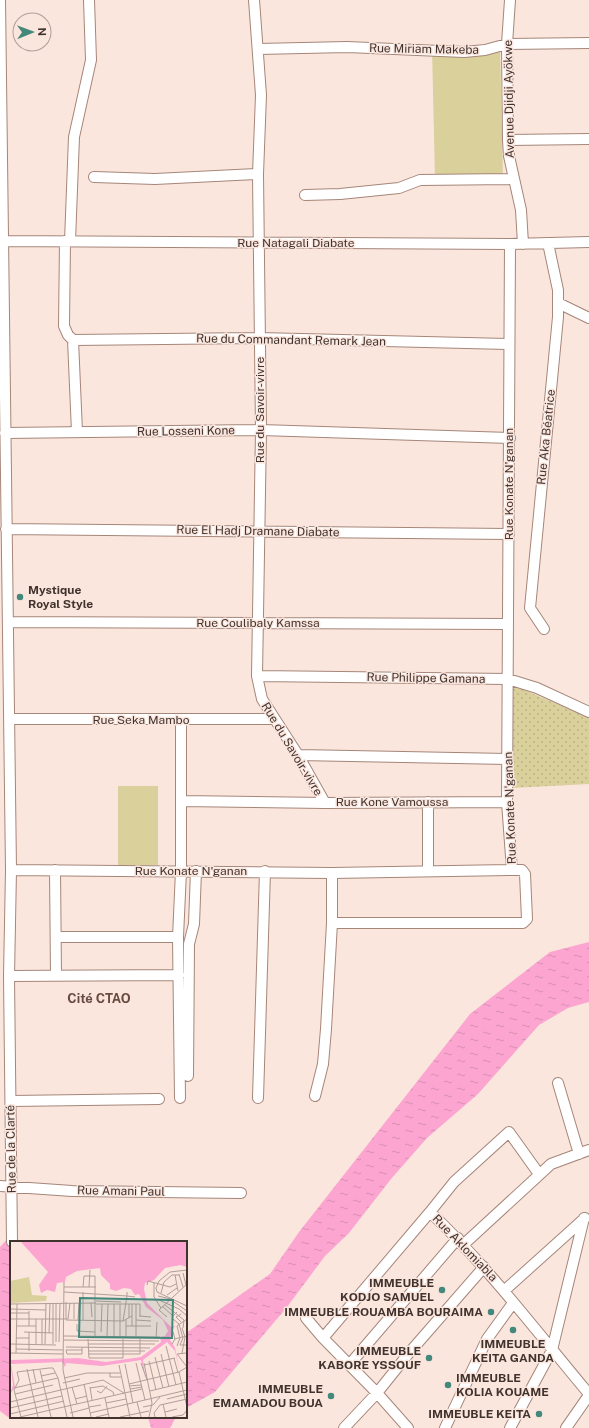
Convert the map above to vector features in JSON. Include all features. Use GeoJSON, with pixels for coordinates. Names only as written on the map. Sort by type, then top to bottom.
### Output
{"type":"FeatureCollection","features":[{"type":"Feature","properties":{"kind":"street","name":"Rue de la Clarté"},"geometry":{"type":"LineString","coordinates":[[0,0],[3,241],[2,405],[5,433],[8,622],[4,672],[9,719],[11,870],[5,936],[9,976],[12,1241]]}},
{"type":"Feature","properties":{"kind":"street"},"geometry":{"type":"LineString","coordinates":[[77,432],[73,340],[68,335],[64,326],[74,137],[91,60],[89,0]]}},
{"type":"Feature","properties":{"kind":"street","name":"Rue du Savoir-vivre"},"geometry":{"type":"LineString","coordinates":[[254,0],[261,95],[258,174],[261,430],[258,531],[257,676],[262,699],[273,719],[298,755],[324,803]]}},
{"type":"Feature","properties":{"kind":"street","name":"Avenue Djidji Ayökwe"},"geometry":{"type":"LineString","coordinates":[[510,0],[507,44],[508,140],[509,156],[518,190],[521,210],[523,244]]}},
{"type":"Feature","properties":{"kind":"street","name":"Rue Miriam Makeba"},"geometry":{"type":"LineString","coordinates":[[258,49],[347,47],[464,52],[485,50],[507,44],[589,43]]}},
{"type":"Feature","properties":{"kind":"street"},"geometry":{"type":"LineString","coordinates":[[508,140],[589,139]]}},
{"type":"Feature","properties":{"kind":"street"},"geometry":{"type":"LineString","coordinates":[[94,177],[155,179],[258,174]]}},
{"type":"Feature","properties":{"kind":"street"},"geometry":{"type":"LineString","coordinates":[[305,195],[340,194],[399,188],[420,180],[514,179]]}},
{"type":"Feature","properties":{"kind":"street","name":"Rue Natagali Diabate"},"geometry":{"type":"LineString","coordinates":[[3,241],[510,244],[589,242]]}},
{"type":"Feature","properties":{"kind":"street","name":"Rue Aka Béatrice"},"geometry":{"type":"LineString","coordinates":[[544,629],[530,608],[556,345],[558,303],[556,276],[548,243]]}},
{"type":"Feature","properties":{"kind":"street","name":"Rue Konate N'ganan"},"geometry":{"type":"LineString","coordinates":[[11,870],[332,872],[512,870],[507,802],[510,438],[508,344],[510,244]]}},
{"type":"Feature","properties":{"kind":"street"},"geometry":{"type":"LineString","coordinates":[[558,303],[589,318]]}},
{"type":"Feature","properties":{"kind":"street","name":"Rue du Commandant Remark Jean"},"geometry":{"type":"LineString","coordinates":[[73,340],[259,338],[508,344]]}},
{"type":"Feature","properties":{"kind":"street","name":"Rue Losseni Kone"},"geometry":{"type":"LineString","coordinates":[[5,433],[261,430],[510,438]]}},
{"type":"Feature","properties":{"kind":"street","name":"Rue El Hadj Dramane Diabate"},"geometry":{"type":"LineString","coordinates":[[6,528],[509,534]]}},
{"type":"Feature","properties":{"kind":"street","name":"Rue Coulibaly Kamssa"},"geometry":{"type":"LineString","coordinates":[[8,622],[508,624]]}},
{"type":"Feature","properties":{"kind":"street","name":"Rue Philippe Gamana"},"geometry":{"type":"LineString","coordinates":[[257,676],[508,679],[537,688],[589,712]]}},
{"type":"Feature","properties":{"kind":"street","name":"Rue Seka Mambo"},"geometry":{"type":"LineString","coordinates":[[9,719],[273,719]]}},
{"type":"Feature","properties":{"kind":"street"},"geometry":{"type":"LineString","coordinates":[[180,1098],[178,937],[181,871],[181,720]]}},
{"type":"Feature","properties":{"kind":"street"},"geometry":{"type":"LineString","coordinates":[[298,755],[508,759]]}},
{"type":"Feature","properties":{"kind":"street","name":"Rue Kone Vamoussa"},"geometry":{"type":"LineString","coordinates":[[181,801],[324,803],[507,802]]}},
{"type":"Feature","properties":{"kind":"street"},"geometry":{"type":"LineString","coordinates":[[428,802],[428,871]]}},
{"type":"Feature","properties":{"kind":"street"},"geometry":{"type":"LineString","coordinates":[[56,870],[56,976]]}},
{"type":"Feature","properties":{"kind":"street"},"geometry":{"type":"LineString","coordinates":[[332,923],[523,923],[527,919],[525,874],[522,870],[512,870]]}},
{"type":"Feature","properties":{"kind":"street"},"geometry":{"type":"LineString","coordinates":[[188,1076],[188,944],[194,924],[196,871]]}},
{"type":"Feature","properties":{"kind":"street"},"geometry":{"type":"LineString","coordinates":[[258,1098],[265,871]]}},
{"type":"Feature","properties":{"kind":"street"},"geometry":{"type":"LineString","coordinates":[[315,1096],[323,1064],[332,923],[332,872]]}},
{"type":"Feature","properties":{"kind":"street"},"geometry":{"type":"LineString","coordinates":[[56,937],[178,937]]}},
{"type":"Feature","properties":{"kind":"street"},"geometry":{"type":"LineString","coordinates":[[9,976],[178,975]]}},
{"type":"Feature","properties":{"kind":"street"},"geometry":{"type":"LineString","coordinates":[[558,1084],[578,1154]]}},
{"type":"Feature","properties":{"kind":"street"},"geometry":{"type":"LineString","coordinates":[[11,1101],[159,1099]]}},
{"type":"Feature","properties":{"kind":"street"},"geometry":{"type":"LineString","coordinates":[[430,1212],[454,1182],[509,1132],[539,1174]]}},
{"type":"Feature","properties":{"kind":"street"},"geometry":{"type":"LineString","coordinates":[[350,1364],[461,1242],[551,1164],[589,1150]]}},
{"type":"Feature","properties":{"kind":"street","name":"Rue Amani Paul"},"geometry":{"type":"LineString","coordinates":[[0,1186],[72,1191],[242,1193]]}},
{"type":"Feature","properties":{"kind":"street","name":"Rue Aklomiabla"},"geometry":{"type":"LineString","coordinates":[[323,1338],[430,1212],[461,1242],[504,1290],[589,1395]]}},
{"type":"Feature","properties":{"kind":"street"},"geometry":{"type":"LineString","coordinates":[[504,1290],[587,1218]]}},
{"type":"Feature","properties":{"kind":"street"},"geometry":{"type":"LineString","coordinates":[[510,1428],[552,1350],[587,1218]]}},
{"type":"Feature","properties":{"kind":"street"},"geometry":{"type":"LineString","coordinates":[[344,1428],[378,1393],[409,1353],[484,1267]]}},
{"type":"Feature","properties":{"kind":"street"},"geometry":{"type":"LineString","coordinates":[[445,1428],[487,1339],[513,1303]]}},
{"type":"Feature","properties":{"kind":"street"},"geometry":{"type":"LineString","coordinates":[[306,1318],[323,1338],[378,1393],[408,1428]]}},
{"type":"Feature","properties":{"kind":"street"},"geometry":{"type":"LineString","coordinates":[[566,1428],[589,1395]]}},
{"type":"Feature","properties":{"kind":"shaded area"},"geometry":{"type":"Polygon","coordinates":[[[500,47],[503,177],[435,179],[432,48],[500,47]]]}},
{"type":"Feature","properties":{"kind":"shaded area"},"geometry":{"type":"Polygon","coordinates":[[[513,685],[589,718],[589,784],[512,788],[513,685]]]}},
{"type":"Feature","properties":{"kind":"shaded area"},"geometry":{"type":"Polygon","coordinates":[[[118,786],[158,786],[158,865],[118,866],[118,786]]]}},
{"type":"Feature","properties":{"kind":"water"},"geometry":{"type":"Polygon","coordinates":[[[589,942],[589,1002],[568,1008],[539,1025],[478,1094],[427,1138],[391,1179],[349,1233],[325,1256],[287,1307],[215,1392],[187,1407],[187,1332],[270,1274],[299,1232],[470,1014],[550,952],[589,942]]]}},
{"type":"Feature","properties":{"kind":"water"},"geometry":{"type":"Polygon","coordinates":[[[8,1238],[10,1243],[10,1417],[0,1411],[0,1247],[8,1238]]]}},
{"type":"Feature","properties":{"kind":"water"},"geometry":{"type":"Polygon","coordinates":[[[148,1418],[175,1418],[170,1428],[151,1428],[148,1418]]]}},
{"type":"Feature","properties":{"kind":"place","name":"Mystique Royal Style"},"geometry":{"type":"Point","coordinates":[20,597]}},
{"type":"Feature","properties":{"kind":"place","name":"IMMEUBLE KODJO SAMUEL"},"geometry":{"type":"Point","coordinates":[442,1290]}},
{"type":"Feature","properties":{"kind":"place","name":"IMMEUBLE ROUAMBA BOURAIMA"},"geometry":{"type":"Point","coordinates":[491,1312]}},
{"type":"Feature","properties":{"kind":"place","name":"IMMEUBLE KEITA GANDA"},"geometry":{"type":"Point","coordinates":[513,1330]}},
{"type":"Feature","properties":{"kind":"place","name":"IMMEUBLE KABORE YSSOUF"},"geometry":{"type":"Point","coordinates":[429,1358]}},
{"type":"Feature","properties":{"kind":"place","name":"IMMEUBLE KOLIA KOUAME"},"geometry":{"type":"Point","coordinates":[448,1385]}},
{"type":"Feature","properties":{"kind":"place","name":"IMMEUBLE EMAMADOU BOUA"},"geometry":{"type":"Point","coordinates":[331,1396]}},
{"type":"Feature","properties":{"kind":"place","name":"IMMEUBLE KEITA"},"geometry":{"type":"Point","coordinates":[539,1414]}},
{"type":"Feature","properties":{"kind":"district","name":"Cité CTAO"},"geometry":{"type":"Point","coordinates":[99,998]}}]}
